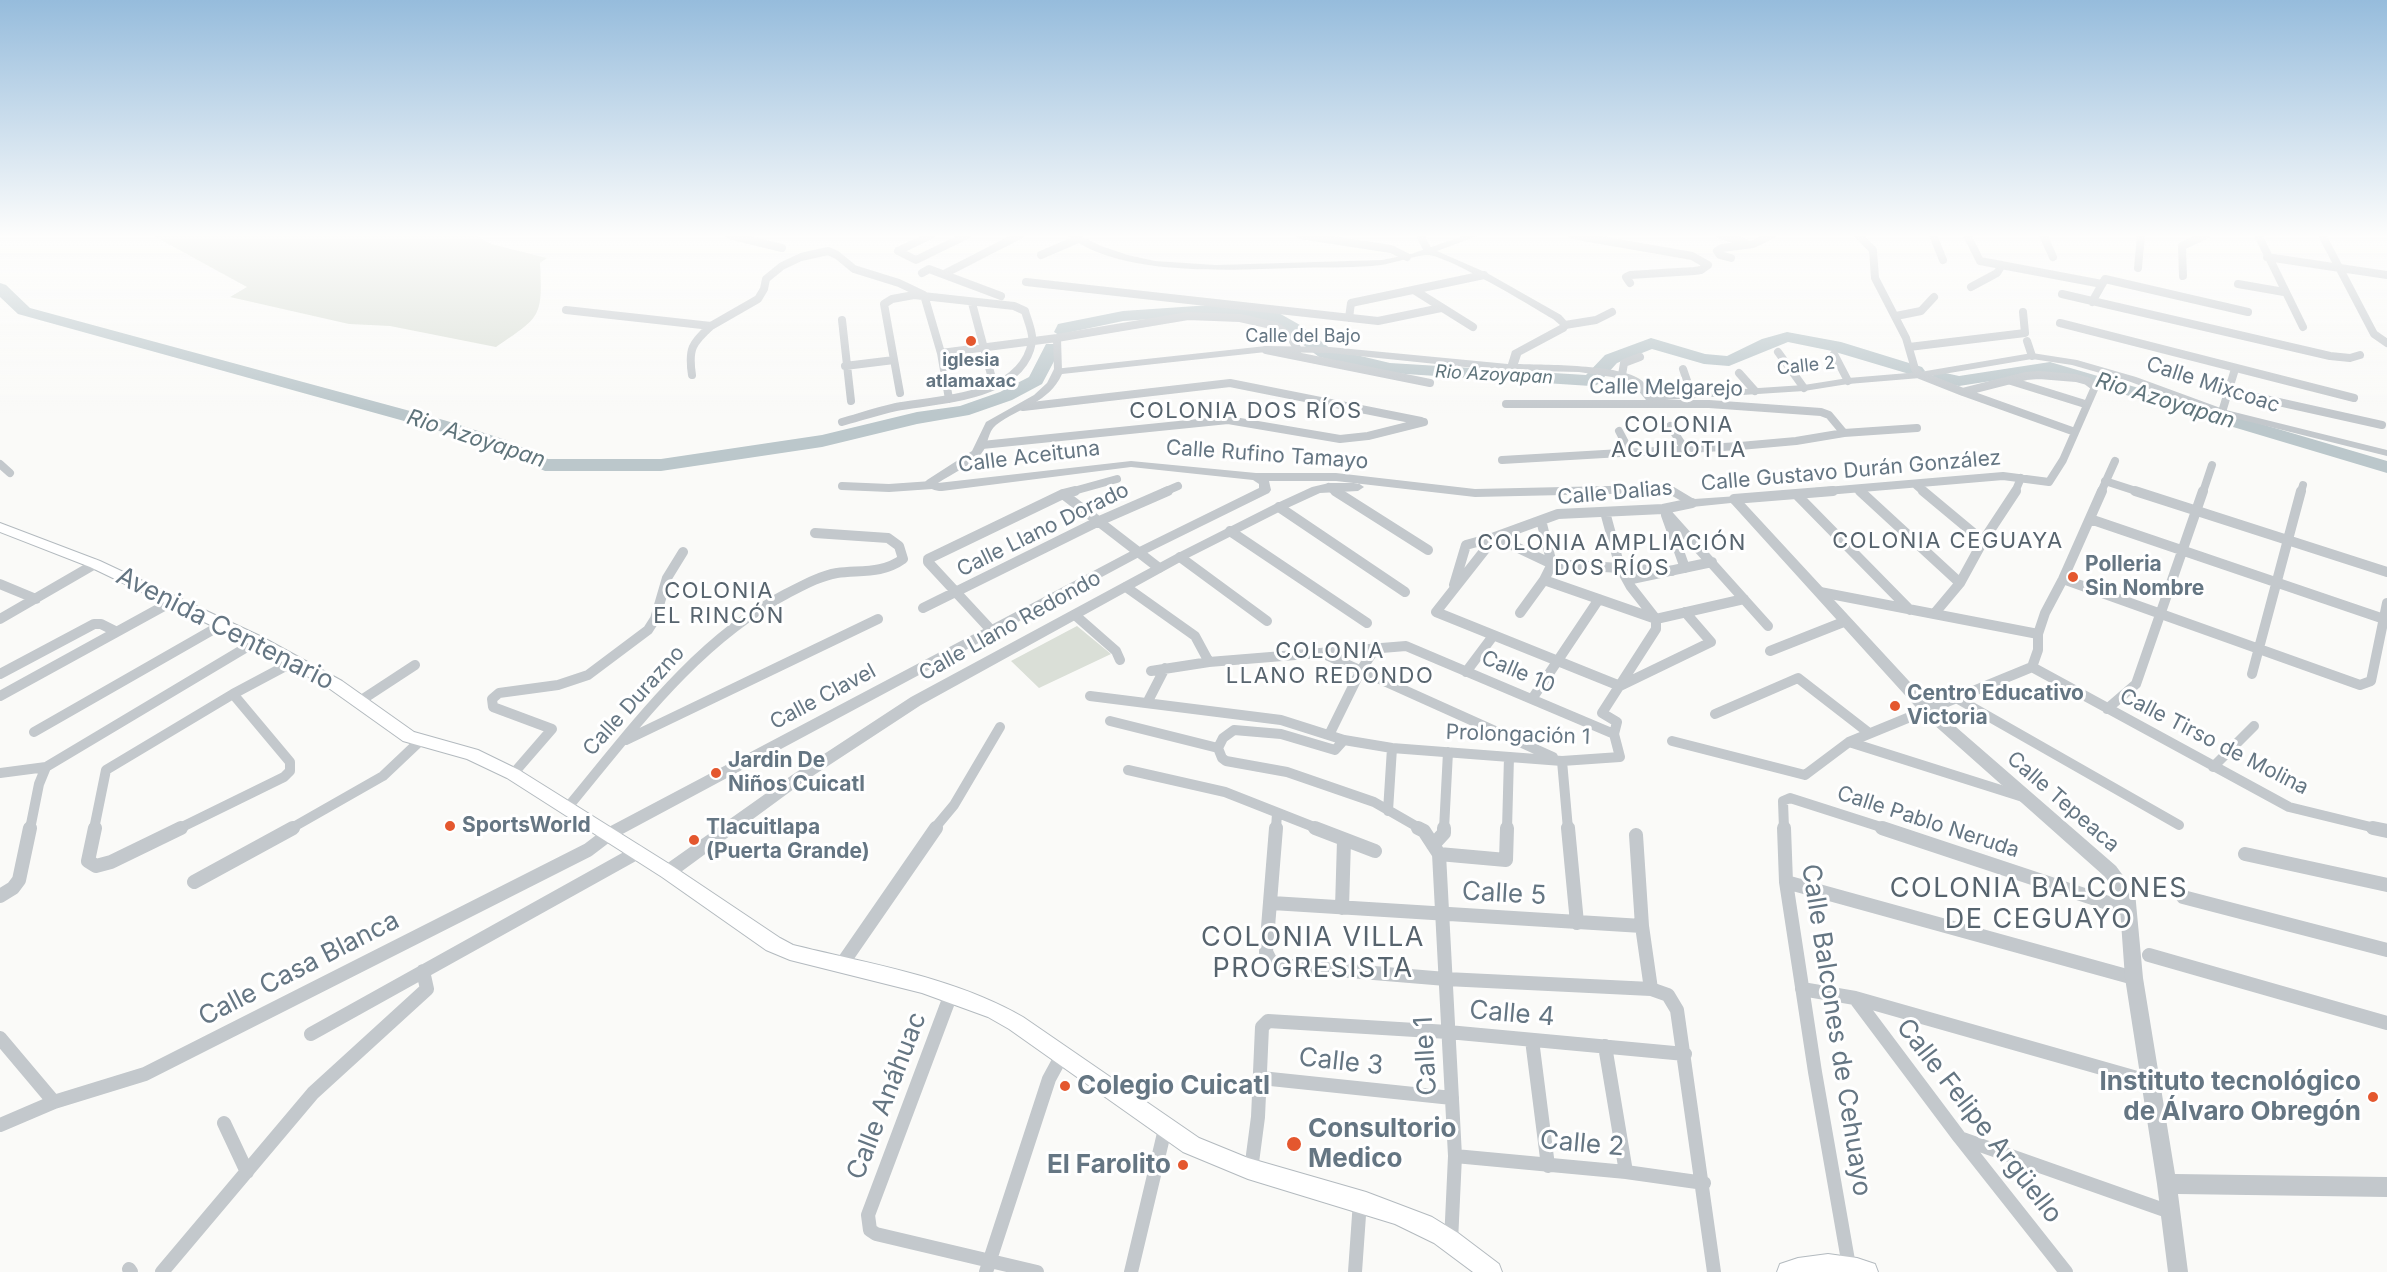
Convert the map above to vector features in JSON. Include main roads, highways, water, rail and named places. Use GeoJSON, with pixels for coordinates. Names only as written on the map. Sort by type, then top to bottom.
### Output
{"type":"FeatureCollection","features":[{"type":"Feature","properties":{"kind":"main road","name":"Avenida Centenario"},"geometry":{"type":"LineString","coordinates":[[0,526],[95,564],[257,641],[295,661],[360,701],[400,733],[420,741],[472,754],[513,774],[638,852],[772,944],[790,952],[951,994],[978,1004],[1016,1023],[1165,1129],[1219,1160],[1360,1201],[1426,1226],[1491,1272]]}},
{"type":"Feature","properties":{"kind":"main road"},"geometry":{"type":"LineString","coordinates":[[1797,1271],[1858,1269]]}},
{"type":"Feature","properties":{"kind":"waterway","name":"Rio Azoyapan"},"geometry":{"type":"LineString","coordinates":[[7,294],[24,311],[440,425],[499,444],[545,465],[661,465],[822,441],[917,418],[963,411],[1006,396],[1036,380],[1052,348]]}},
{"type":"Feature","properties":{"kind":"waterway","name":"Rio Azoyapan"},"geometry":{"type":"LineString","coordinates":[[1062,332],[1064,328],[1123,316],[1211,310],[1271,316],[1294,329],[1325,353],[1390,368],[1442,373],[1591,381],[1611,359],[1651,343],[1704,359],[1729,361],[1787,337],[1835,346],[1916,371]]}},
{"type":"Feature","properties":{"kind":"waterway","name":"Rio Azoyapan"},"geometry":{"type":"LineString","coordinates":[[1941,377],[1959,381],[2050,367],[2387,467]]}},
{"type":"Feature","properties":{"kind":"place","name":"iglesia atlamaxac"},"geometry":{"type":"Point","coordinates":[971,341]}},
{"type":"Feature","properties":{"kind":"place","name":"Polleria Sin Nombre"},"geometry":{"type":"Point","coordinates":[2073,577]}},
{"type":"Feature","properties":{"kind":"place","name":"Centro Educativo Victoria"},"geometry":{"type":"Point","coordinates":[1895,706]}},
{"type":"Feature","properties":{"kind":"place","name":"Jardin De Niños Cuicatl"},"geometry":{"type":"Point","coordinates":[716,773]}},
{"type":"Feature","properties":{"kind":"place","name":"SportsWorld"},"geometry":{"type":"Point","coordinates":[450,826]}},
{"type":"Feature","properties":{"kind":"place","name":"Tlacuitlapa (Puerta Grande)"},"geometry":{"type":"Point","coordinates":[694,840]}},
{"type":"Feature","properties":{"kind":"place","name":"Colegio Cuicatl"},"geometry":{"type":"Point","coordinates":[1065,1086]}},
{"type":"Feature","properties":{"kind":"place","name":"Instituto tecnológico de Álvaro Obregón"},"geometry":{"type":"Point","coordinates":[2373,1097]}},
{"type":"Feature","properties":{"kind":"place","name":"Consultorio Medico"},"geometry":{"type":"Point","coordinates":[1294,1144]}},
{"type":"Feature","properties":{"kind":"place","name":"El Farolito"},"geometry":{"type":"Point","coordinates":[1183,1165]}},
{"type":"Feature","properties":{"kind":"district","name":"COLONIA DOS RÍOS"},"geometry":{"type":"Point","coordinates":[1246,411]}},
{"type":"Feature","properties":{"kind":"district","name":"COLONIA ACUILOTLA"},"geometry":{"type":"Point","coordinates":[1679,438]}},
{"type":"Feature","properties":{"kind":"district","name":"COLONIA CEGUAYA"},"geometry":{"type":"Point","coordinates":[1948,541]}},
{"type":"Feature","properties":{"kind":"district","name":"COLONIA AMPLIACIÓN DOS RÍOS"},"geometry":{"type":"Point","coordinates":[1612,556]}},
{"type":"Feature","properties":{"kind":"district","name":"COLONIA EL RINCÓN"},"geometry":{"type":"Point","coordinates":[719,604]}},
{"type":"Feature","properties":{"kind":"district","name":"COLONIA LLANO REDONDO"},"geometry":{"type":"Point","coordinates":[1330,664]}},
{"type":"Feature","properties":{"kind":"district","name":"COLONIA BALCONES DE CEGUAYO"},"geometry":{"type":"Point","coordinates":[2039,904]}},
{"type":"Feature","properties":{"kind":"district","name":"COLONIA VILLA PROGRESISTA"},"geometry":{"type":"Point","coordinates":[1313,954]}}]}
